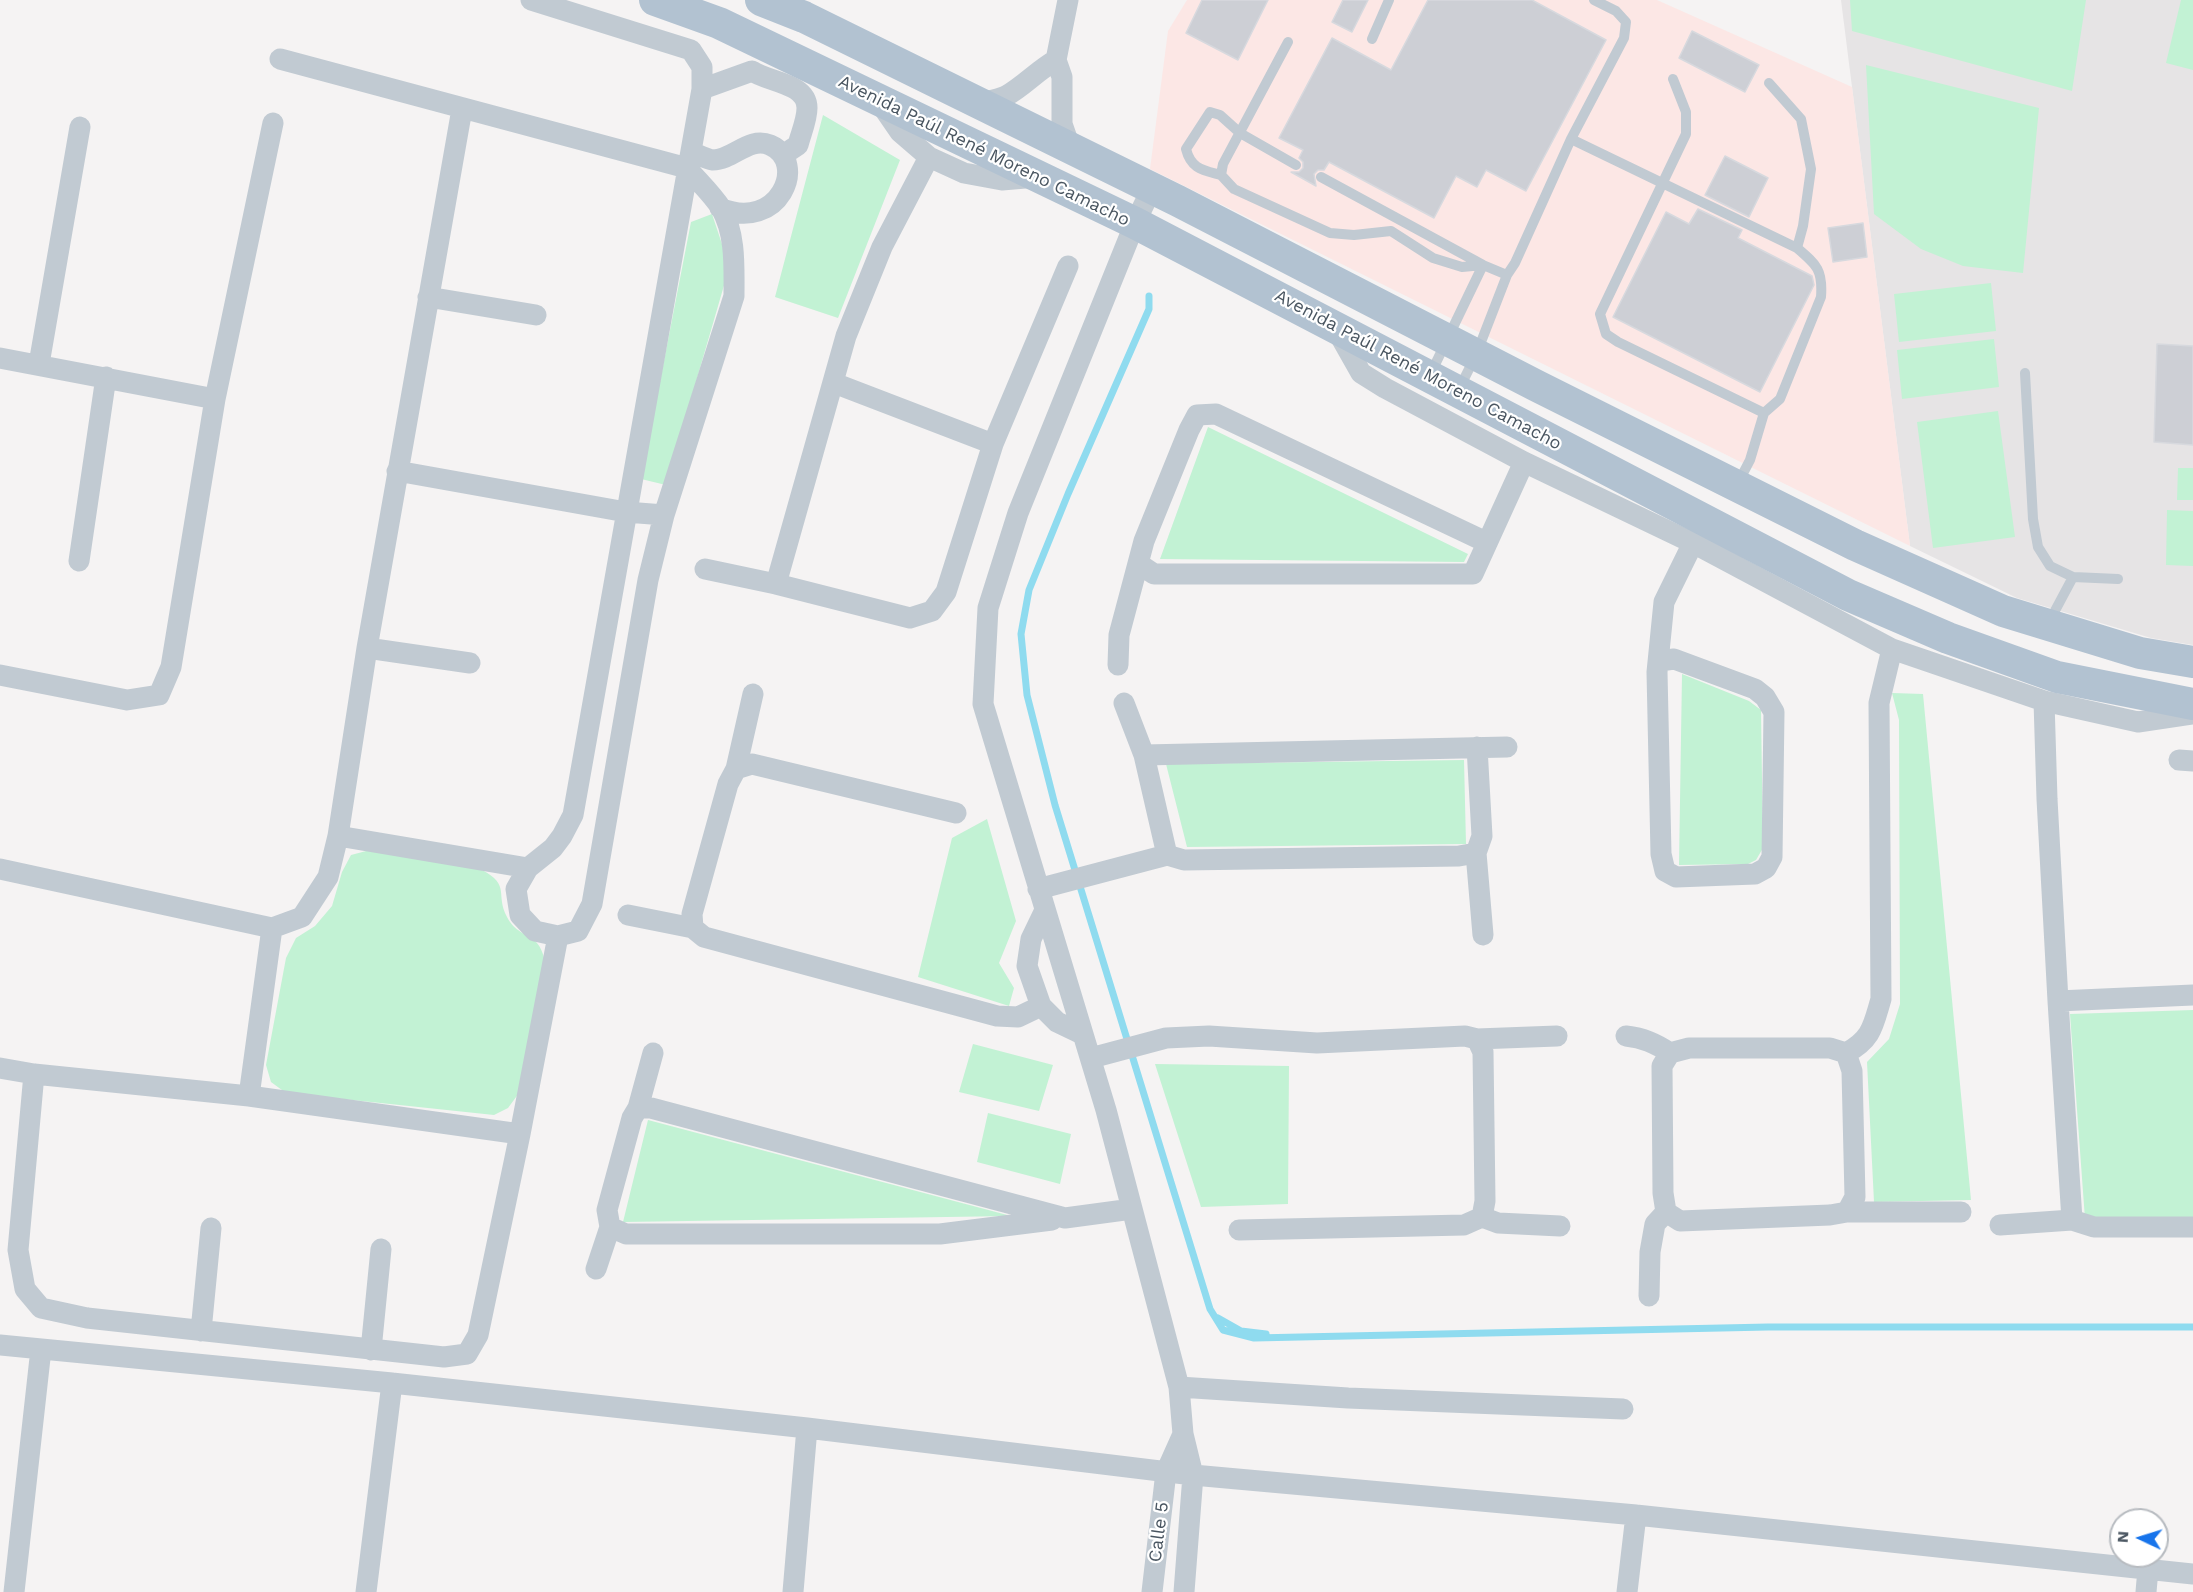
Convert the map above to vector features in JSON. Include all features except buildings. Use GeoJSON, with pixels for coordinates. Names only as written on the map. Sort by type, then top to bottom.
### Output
{"type":"FeatureCollection","features":[{"type":"Feature","properties":{"kind":"main road","name":"Avenida Paúl René Moreno Camacho"},"geometry":{"type":"LineString","coordinates":[[655,0],[719,23],[760,59],[878,100],[1135,223],[1848,595],[1948,638],[2057,677],[2193,704]]}},
{"type":"Feature","properties":{"kind":"main road"},"geometry":{"type":"LineString","coordinates":[[761,0],[804,16],[1070,147],[1476,355],[1897,564],[2003,611],[2140,653],[2193,662]]}},
{"type":"Feature","properties":{"kind":"street"},"geometry":{"type":"LineString","coordinates":[[531,0],[691,50],[702,67],[702,89],[689,160],[626,512],[573,815],[553,848],[528,868],[516,889],[520,915],[535,931],[558,936],[578,931],[592,904],[648,580],[664,515],[734,296],[734,258],[729,227],[720,208],[689,160]]}},
{"type":"Feature","properties":{"kind":"street"},"geometry":{"type":"LineString","coordinates":[[1068,0],[1056,60],[1062,77],[1062,124],[1070,147]]}},
{"type":"Feature","properties":{"kind":"street"},"geometry":{"type":"LineString","coordinates":[[280,59],[462,110],[689,160],[712,160],[728,156],[752,144],[769,145],[783,155],[788,172],[782,195],[770,207],[752,213],[735,214],[720,208]]}},
{"type":"Feature","properties":{"kind":"street"},"geometry":{"type":"LineString","coordinates":[[702,89],[760,59],[761,77],[794,87],[805,98],[807,109],[798,145],[783,155]]}},
{"type":"Feature","properties":{"kind":"street"},"geometry":{"type":"LineString","coordinates":[[978,103],[1004,97],[1030,80],[1040,69],[1056,60]]}},
{"type":"Feature","properties":{"kind":"street"},"geometry":{"type":"LineString","coordinates":[[878,100],[900,132],[929,157],[964,173],[1002,180],[1040,177]]}},
{"type":"Feature","properties":{"kind":"street"},"geometry":{"type":"LineString","coordinates":[[0,869],[272,928],[302,917],[328,877],[338,836],[397,471],[462,110]]}},
{"type":"Feature","properties":{"kind":"street"},"geometry":{"type":"LineString","coordinates":[[0,675],[127,700],[159,695],[171,667],[215,399],[273,123]]}},
{"type":"Feature","properties":{"kind":"street"},"geometry":{"type":"LineString","coordinates":[[39,364],[80,127]]}},
{"type":"Feature","properties":{"kind":"street"},"geometry":{"type":"LineString","coordinates":[[776,584],[846,336],[882,247],[929,157]]}},
{"type":"Feature","properties":{"kind":"street","name":"Calle 5"},"geometry":{"type":"LineString","coordinates":[[1152,188],[1135,223],[1018,513],[988,608],[983,704],[1082,1034],[1101,1055],[1132,1209],[1179,1387],[1183,1434],[1194,1475],[1184,1592]]}},
{"type":"Feature","properties":{"kind":"street"},"geometry":{"type":"LineString","coordinates":[[705,569],[776,584],[910,618],[932,611],[946,592],[993,444],[1068,266]]}},
{"type":"Feature","properties":{"kind":"street"},"geometry":{"type":"LineString","coordinates":[[428,297],[536,315]]}},
{"type":"Feature","properties":{"kind":"street"},"geometry":{"type":"LineString","coordinates":[[1334,327],[1360,373],[1385,388],[1524,462],[1693,543],[1892,649],[2044,701],[2138,722],[2193,714]]}},
{"type":"Feature","properties":{"kind":"street"},"geometry":{"type":"LineString","coordinates":[[0,358],[215,399]]}},
{"type":"Feature","properties":{"kind":"street"},"geometry":{"type":"LineString","coordinates":[[79,561],[106,377]]}},
{"type":"Feature","properties":{"kind":"street"},"geometry":{"type":"LineString","coordinates":[[834,383],[993,444]]}},
{"type":"Feature","properties":{"kind":"street"},"geometry":{"type":"LineString","coordinates":[[1118,665],[1119,635],[1144,541],[1189,429],[1197,416],[1216,414],[1486,542]]}},
{"type":"Feature","properties":{"kind":"street"},"geometry":{"type":"LineString","coordinates":[[1139,564],[1154,574],[1473,574],[1524,462]]}},
{"type":"Feature","properties":{"kind":"street"},"geometry":{"type":"LineString","coordinates":[[397,471],[626,512],[664,515]]}},
{"type":"Feature","properties":{"kind":"street"},"geometry":{"type":"LineString","coordinates":[[1660,661],[1674,659],[1755,690],[1765,697],[1774,712],[1772,857],[1766,868],[1755,874],[1676,877],[1665,871],[1661,854],[1657,672],[1660,661],[1664,602],[1693,543]]}},
{"type":"Feature","properties":{"kind":"street"},"geometry":{"type":"LineString","coordinates":[[367,648],[470,663]]}},
{"type":"Feature","properties":{"kind":"street"},"geometry":{"type":"LineString","coordinates":[[1892,649],[1879,703],[1881,999],[1872,1031],[1860,1046],[1846,1053],[1830,1048],[1689,1048],[1670,1053],[1662,1066],[1663,1193],[1666,1212],[1680,1221],[1830,1215],[1847,1212],[1961,1212]]}},
{"type":"Feature","properties":{"kind":"street"},"geometry":{"type":"LineString","coordinates":[[693,928],[692,914],[728,784],[736,769],[753,694]]}},
{"type":"Feature","properties":{"kind":"street"},"geometry":{"type":"LineString","coordinates":[[2044,701],[2047,799],[2072,1220]]}},
{"type":"Feature","properties":{"kind":"street"},"geometry":{"type":"LineString","coordinates":[[1124,703],[1144,755],[1167,855]]}},
{"type":"Feature","properties":{"kind":"street"},"geometry":{"type":"LineString","coordinates":[[1477,747],[1482,836],[1476,853],[1483,935]]}},
{"type":"Feature","properties":{"kind":"street"},"geometry":{"type":"LineString","coordinates":[[1144,755],[1507,747]]}},
{"type":"Feature","properties":{"kind":"street"},"geometry":{"type":"LineString","coordinates":[[736,769],[752,764],[956,813]]}},
{"type":"Feature","properties":{"kind":"street"},"geometry":{"type":"LineString","coordinates":[[338,836],[528,868]]}},
{"type":"Feature","properties":{"kind":"street"},"geometry":{"type":"LineString","coordinates":[[1038,889],[1167,855],[1184,860],[1447,856],[1476,853]]}},
{"type":"Feature","properties":{"kind":"street"},"geometry":{"type":"LineString","coordinates":[[1044,912],[1031,939],[1027,966],[1041,1006],[1057,1022],[1082,1034]]}},
{"type":"Feature","properties":{"kind":"street"},"geometry":{"type":"LineString","coordinates":[[628,915],[693,928],[704,937],[997,1016],[1018,1017],[1041,1006]]}},
{"type":"Feature","properties":{"kind":"street"},"geometry":{"type":"LineString","coordinates":[[249,1096],[272,928]]}},
{"type":"Feature","properties":{"kind":"street"},"geometry":{"type":"LineString","coordinates":[[34,1074],[18,1250],[25,1289],[40,1308],[87,1318],[444,1358],[467,1354],[478,1335],[558,936]]}},
{"type":"Feature","properties":{"kind":"street"},"geometry":{"type":"LineString","coordinates":[[2058,1001],[2193,995]]}},
{"type":"Feature","properties":{"kind":"street"},"geometry":{"type":"LineString","coordinates":[[1101,1055],[1166,1038],[1209,1036],[1317,1043],[1465,1036],[1478,1039],[1557,1036]]}},
{"type":"Feature","properties":{"kind":"street"},"geometry":{"type":"LineString","coordinates":[[1626,1036],[1655,1043],[1670,1053]]}},
{"type":"Feature","properties":{"kind":"street"},"geometry":{"type":"LineString","coordinates":[[1478,1039],[1483,1052],[1485,1201],[1482,1217]]}},
{"type":"Feature","properties":{"kind":"street"},"geometry":{"type":"LineString","coordinates":[[596,1269],[610,1227],[607,1210],[632,1118],[638,1108],[653,1053]]}},
{"type":"Feature","properties":{"kind":"street"},"geometry":{"type":"LineString","coordinates":[[1846,1053],[1852,1071],[1855,1197],[1847,1212]]}},
{"type":"Feature","properties":{"kind":"street"},"geometry":{"type":"LineString","coordinates":[[0,1068],[34,1074],[249,1096],[520,1134]]}},
{"type":"Feature","properties":{"kind":"street"},"geometry":{"type":"LineString","coordinates":[[638,1108],[651,1108],[1065,1218]]}},
{"type":"Feature","properties":{"kind":"street"},"geometry":{"type":"LineString","coordinates":[[610,1227],[626,1234],[939,1234],[1132,1209]]}},
{"type":"Feature","properties":{"kind":"street"},"geometry":{"type":"LineString","coordinates":[[1648,1296],[1650,1252],[1655,1224],[1666,1212]]}},
{"type":"Feature","properties":{"kind":"street"},"geometry":{"type":"LineString","coordinates":[[1239,1230],[1464,1225],[1482,1217],[1498,1223],[1560,1226]]}},
{"type":"Feature","properties":{"kind":"street"},"geometry":{"type":"LineString","coordinates":[[2000,1225],[2072,1220],[2094,1227],[2193,1227]]}},
{"type":"Feature","properties":{"kind":"street"},"geometry":{"type":"LineString","coordinates":[[201,1331],[211,1228]]}},
{"type":"Feature","properties":{"kind":"street"},"geometry":{"type":"LineString","coordinates":[[371,1350],[381,1249]]}},
{"type":"Feature","properties":{"kind":"street"},"geometry":{"type":"LineString","coordinates":[[0,1345],[392,1383],[807,1428],[1194,1475],[1636,1515],[2193,1574]]}},
{"type":"Feature","properties":{"kind":"street"},"geometry":{"type":"LineString","coordinates":[[14,1592],[41,1349]]}},
{"type":"Feature","properties":{"kind":"street"},"geometry":{"type":"LineString","coordinates":[[366,1592],[392,1383]]}},
{"type":"Feature","properties":{"kind":"street"},"geometry":{"type":"LineString","coordinates":[[1179,1387],[1348,1398],[1623,1408]]}},
{"type":"Feature","properties":{"kind":"street"},"geometry":{"type":"LineString","coordinates":[[793,1592],[807,1428]]}},
{"type":"Feature","properties":{"kind":"street","name":"Calle 5"},"geometry":{"type":"LineString","coordinates":[[1152,1592],[1166,1472],[1183,1434]]}},
{"type":"Feature","properties":{"kind":"street"},"geometry":{"type":"LineString","coordinates":[[1628,1592],[1636,1515]]}},
{"type":"Feature","properties":{"kind":"street"},"geometry":{"type":"LineString","coordinates":[[2146,1592],[2148,1569]]}},
{"type":"Feature","properties":{"kind":"lane"},"geometry":{"type":"LineString","coordinates":[[1372,39],[1389,0]]}},
{"type":"Feature","properties":{"kind":"lane"},"geometry":{"type":"LineString","coordinates":[[1458,391],[1476,355],[1508,275],[1571,139],[1624,38],[1626,22],[1616,11],[1594,0]]}},
{"type":"Feature","properties":{"kind":"lane"},"geometry":{"type":"LineString","coordinates":[[1221,175],[1223,164],[1288,42]]}},
{"type":"Feature","properties":{"kind":"lane"},"geometry":{"type":"LineString","coordinates":[[1674,80],[1686,112],[1686,134],[1600,314],[1606,334],[1618,342],[1764,413]]}},
{"type":"Feature","properties":{"kind":"lane"},"geometry":{"type":"LineString","coordinates":[[1769,83],[1801,119],[1811,169],[1803,226],[1797,248]]}},
{"type":"Feature","properties":{"kind":"lane"},"geometry":{"type":"LineString","coordinates":[[1296,165],[1240,133],[1221,115],[1210,112],[1186,149],[1189,160],[1200,170],[1221,175],[1234,189],[1330,233],[1354,235],[1391,231],[1433,258],[1462,267],[1483,265]]}},
{"type":"Feature","properties":{"kind":"lane"},"geometry":{"type":"LineString","coordinates":[[1571,139],[1797,248],[1817,266],[1822,281],[1821,297],[1780,399],[1764,413],[1750,460],[1736,486]]}},
{"type":"Feature","properties":{"kind":"lane"},"geometry":{"type":"LineString","coordinates":[[1321,177],[1483,265],[1508,275]]}},
{"type":"Feature","properties":{"kind":"lane"},"geometry":{"type":"LineString","coordinates":[[1429,376],[1483,265]]}},
{"type":"Feature","properties":{"kind":"lane"},"geometry":{"type":"LineString","coordinates":[[2025,373],[2033,519],[2038,547],[2050,566],[2073,577],[2118,579]]}},
{"type":"Feature","properties":{"kind":"lane"},"geometry":{"type":"LineString","coordinates":[[2047,624],[2073,577]]}},
{"type":"Feature","properties":{"kind":"shaded area"},"geometry":{"type":"Polygon","coordinates":[[[1187,0],[1657,0],[1852,87],[1910,546],[1150,169],[1168,31],[1187,0]]]}},
{"type":"Feature","properties":{"kind":"shaded area"},"geometry":{"type":"Polygon","coordinates":[[[1841,0],[2193,0],[2193,645],[2151,638],[2017,598],[1910,546],[1841,0]]]}},
{"type":"Feature","properties":{"kind":"green space"},"geometry":{"type":"Polygon","coordinates":[[[1850,0],[2086,0],[2072,91],[1852,31],[1850,0]]]}},
{"type":"Feature","properties":{"kind":"green space"},"geometry":{"type":"Polygon","coordinates":[[[2181,0],[2193,0],[2193,70],[2166,63],[2181,0]]]}},
{"type":"Feature","properties":{"kind":"green space"},"geometry":{"type":"Polygon","coordinates":[[[1866,65],[2039,108],[2023,273],[1963,266],[1921,249],[1874,214],[1866,65]]]}},
{"type":"Feature","properties":{"kind":"green space"},"geometry":{"type":"Polygon","coordinates":[[[823,115],[900,160],[838,318],[775,297],[823,115]]]}},
{"type":"Feature","properties":{"kind":"green space"},"geometry":{"type":"Polygon","coordinates":[[[712,214],[725,253],[725,282],[666,485],[641,479],[691,222],[712,214]]]}},
{"type":"Feature","properties":{"kind":"green space"},"geometry":{"type":"Polygon","coordinates":[[[1991,283],[1996,331],[1899,342],[1894,294],[1991,283]]]}},
{"type":"Feature","properties":{"kind":"green space"},"geometry":{"type":"Polygon","coordinates":[[[1994,339],[1999,387],[1902,399],[1897,350],[1994,339]]]}},
{"type":"Feature","properties":{"kind":"green space"},"geometry":{"type":"Polygon","coordinates":[[[1998,411],[2015,537],[1933,548],[1917,422],[1998,411]]]}},
{"type":"Feature","properties":{"kind":"green space"},"geometry":{"type":"Polygon","coordinates":[[[1208,427],[1468,554],[1464,562],[1160,559],[1208,427]]]}},
{"type":"Feature","properties":{"kind":"green space"},"geometry":{"type":"Polygon","coordinates":[[[2178,468],[2193,468],[2193,500],[2177,500],[2178,468]]]}},
{"type":"Feature","properties":{"kind":"green space"},"geometry":{"type":"Polygon","coordinates":[[[2167,510],[2193,511],[2193,566],[2166,565],[2167,510]]]}},
{"type":"Feature","properties":{"kind":"green space"},"geometry":{"type":"Polygon","coordinates":[[[1682,674],[1749,701],[1761,710],[1763,848],[1756,860],[1748,864],[1679,865],[1682,674]]]}},
{"type":"Feature","properties":{"kind":"green space"},"geometry":{"type":"Polygon","coordinates":[[[1892,693],[1923,694],[1971,1200],[1874,1202],[1867,1062],[1889,1039],[1900,1004],[1899,720],[1892,693]]]}},
{"type":"Feature","properties":{"kind":"green space"},"geometry":{"type":"Polygon","coordinates":[[[1464,760],[1466,844],[1187,847],[1166,764],[1464,760]]]}},
{"type":"Feature","properties":{"kind":"green space"},"geometry":{"type":"Polygon","coordinates":[[[987,819],[1016,921],[999,963],[1014,988],[1009,1006],[918,977],[952,838],[987,819]]]}},
{"type":"Feature","properties":{"kind":"green space"},"geometry":{"type":"Polygon","coordinates":[[[370,850],[482,870],[491,875],[499,885],[504,909],[512,925],[539,946],[546,966],[519,1093],[508,1108],[494,1115],[286,1093],[271,1082],[266,1065],[286,958],[296,938],[315,926],[332,906],[342,872],[351,855],[370,850]]]}},
{"type":"Feature","properties":{"kind":"green space"},"geometry":{"type":"Polygon","coordinates":[[[2193,1010],[2193,1218],[2085,1219],[2070,1014],[2193,1010]]]}},
{"type":"Feature","properties":{"kind":"green space"},"geometry":{"type":"Polygon","coordinates":[[[973,1044],[1053,1065],[1039,1111],[959,1092],[973,1044]]]}},
{"type":"Feature","properties":{"kind":"green space"},"geometry":{"type":"Polygon","coordinates":[[[1155,1064],[1289,1066],[1288,1204],[1201,1207],[1155,1064]]]}},
{"type":"Feature","properties":{"kind":"green space"},"geometry":{"type":"Polygon","coordinates":[[[988,1113],[1071,1134],[1060,1184],[977,1162],[988,1113]]]}},
{"type":"Feature","properties":{"kind":"green space"},"geometry":{"type":"Polygon","coordinates":[[[648,1120],[1011,1216],[623,1222],[648,1120]]]}},
{"type":"Feature","properties":{"kind":"waterway"},"geometry":{"type":"LineString","coordinates":[[1149,296],[1149,309],[1068,494],[1029,590],[1021,634],[1027,695],[1055,805],[1210,1309],[1223,1330],[1254,1338],[1768,1327],[2193,1327]]}},
{"type":"Feature","properties":{"kind":"waterway"},"geometry":{"type":"LineString","coordinates":[[1218,1318],[1241,1331],[1266,1334]]}}]}
